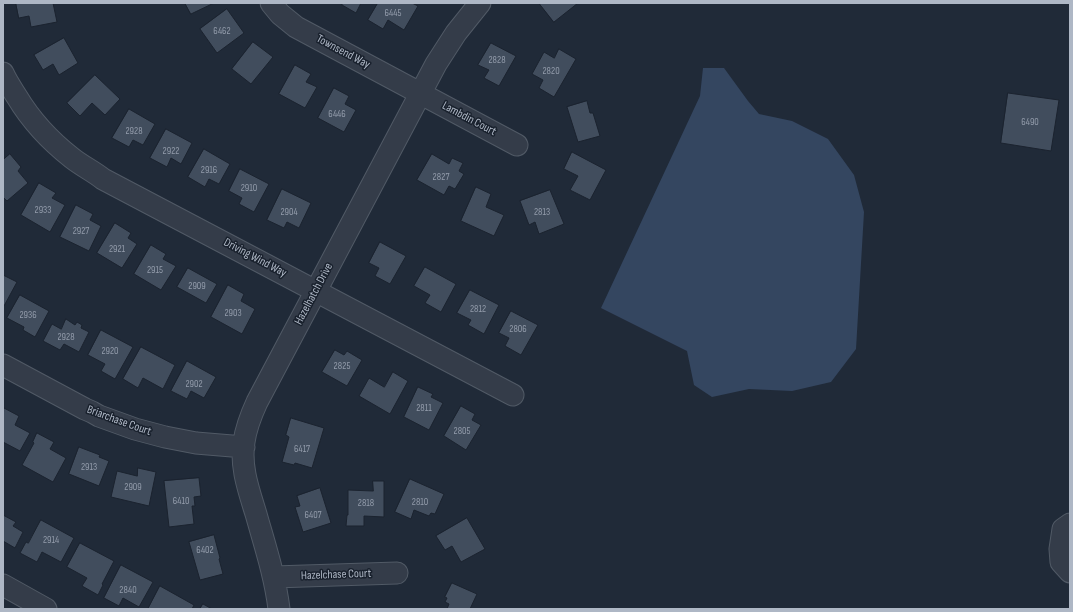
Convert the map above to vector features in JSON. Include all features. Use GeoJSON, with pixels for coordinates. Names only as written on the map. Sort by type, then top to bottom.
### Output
{"type":"FeatureCollection","features":[{"type":"Feature","properties":{"kind":"street","name":"Townsend Way"},"geometry":{"type":"LineString","coordinates":[[271,3],[280,14],[296,27],[420,93]]}},
{"type":"Feature","properties":{"kind":"street","name":"Hazelhatch Drive"},"geometry":{"type":"LineString","coordinates":[[279,609],[274,577],[247,485],[244,468],[244,446],[248,424],[255,406],[420,93],[451,40],[480,3]]}},
{"type":"Feature","properties":{"kind":"street","name":"Driving Wind Way"},"geometry":{"type":"LineString","coordinates":[[3,73],[16,97],[42,131],[55,144],[81,165],[103,179],[513,395]]}},
{"type":"Feature","properties":{"kind":"street","name":"Lambdin Court"},"geometry":{"type":"LineString","coordinates":[[420,93],[517,145]]}},
{"type":"Feature","properties":{"kind":"street","name":"Briarchase Court"},"geometry":{"type":"LineString","coordinates":[[3,365],[99,416],[135,429],[196,443],[244,446]]}},
{"type":"Feature","properties":{"kind":"street"},"geometry":{"type":"LineString","coordinates":[[1070,524],[1063,529],[1060,549],[1060,562],[1070,572]]}},
{"type":"Feature","properties":{"kind":"street","name":"Hazelchase Court"},"geometry":{"type":"LineString","coordinates":[[274,577],[397,573]]}},
{"type":"Feature","properties":{"kind":"street"},"geometry":{"type":"LineString","coordinates":[[3,585],[46,609]]}},
{"type":"Feature","properties":{"kind":"water"},"geometry":{"type":"Polygon","coordinates":[[[703,68],[724,68],[759,114],[792,121],[828,139],[854,175],[864,212],[856,349],[831,382],[792,391],[749,389],[712,397],[694,385],[687,351],[601,308],[700,96],[703,68]]]}},
{"type":"Feature","properties":{"kind":"building"},"geometry":{"type":"Polygon","coordinates":[[[16,3],[53,3],[57,22],[31,27],[29,16],[19,18],[16,3]]]}},
{"type":"Feature","properties":{"kind":"building"},"geometry":{"type":"Polygon","coordinates":[[[185,3],[214,3],[191,14],[185,3]]]}},
{"type":"Feature","properties":{"kind":"building"},"geometry":{"type":"Polygon","coordinates":[[[343,3],[361,3],[356,13],[342,5],[343,3]]]}},
{"type":"Feature","properties":{"kind":"building"},"geometry":{"type":"Polygon","coordinates":[[[378,3],[412,3],[418,6],[404,30],[388,20],[383,29],[368,20],[378,3]]]}},
{"type":"Feature","properties":{"kind":"building"},"geometry":{"type":"Polygon","coordinates":[[[539,3],[578,3],[554,22],[539,3]]]}},
{"type":"Feature","properties":{"kind":"building"},"geometry":{"type":"Polygon","coordinates":[[[227,9],[244,33],[217,53],[200,29],[227,9]]]}},
{"type":"Feature","properties":{"kind":"building"},"geometry":{"type":"Polygon","coordinates":[[[64,38],[78,63],[59,75],[53,64],[43,70],[34,55],[64,38]]]}},
{"type":"Feature","properties":{"kind":"building"},"geometry":{"type":"Polygon","coordinates":[[[253,42],[273,57],[251,84],[232,69],[253,42]]]}},
{"type":"Feature","properties":{"kind":"building"},"geometry":{"type":"Polygon","coordinates":[[[491,43],[516,56],[499,86],[484,78],[489,70],[478,65],[491,43]]]}},
{"type":"Feature","properties":{"kind":"building"},"geometry":{"type":"Polygon","coordinates":[[[559,49],[576,59],[554,97],[539,88],[543,80],[532,74],[544,52],[554,58],[559,49]]]}},
{"type":"Feature","properties":{"kind":"building"},"geometry":{"type":"Polygon","coordinates":[[[295,65],[311,74],[306,82],[317,87],[305,108],[279,94],[295,65]]]}},
{"type":"Feature","properties":{"kind":"building"},"geometry":{"type":"Polygon","coordinates":[[[95,75],[120,99],[105,115],[92,103],[80,116],[67,103],[95,75]]]}},
{"type":"Feature","properties":{"kind":"building"},"geometry":{"type":"Polygon","coordinates":[[[334,88],[349,96],[345,104],[356,110],[344,132],[318,118],[334,88]]]}},
{"type":"Feature","properties":{"kind":"building"},"geometry":{"type":"Polygon","coordinates":[[[1008,93],[1059,100],[1051,151],[1001,143],[1008,93]]]}},
{"type":"Feature","properties":{"kind":"building"},"geometry":{"type":"Polygon","coordinates":[[[587,101],[590,113],[593,113],[600,136],[578,142],[567,107],[587,101]]]}},
{"type":"Feature","properties":{"kind":"building"},"geometry":{"type":"Polygon","coordinates":[[[129,109],[155,124],[143,145],[133,140],[129,147],[112,138],[129,109]]]}},
{"type":"Feature","properties":{"kind":"building"},"geometry":{"type":"Polygon","coordinates":[[[166,129],[192,143],[181,164],[171,158],[167,167],[150,158],[166,129]]]}},
{"type":"Feature","properties":{"kind":"building"},"geometry":{"type":"Polygon","coordinates":[[[204,149],[230,164],[219,184],[209,179],[205,187],[188,177],[204,149]]]}},
{"type":"Feature","properties":{"kind":"building"},"geometry":{"type":"Polygon","coordinates":[[[572,152],[606,170],[590,200],[570,190],[578,176],[564,169],[572,152]]]}},
{"type":"Feature","properties":{"kind":"building"},"geometry":{"type":"Polygon","coordinates":[[[10,154],[21,167],[18,171],[28,183],[7,201],[3,197],[3,160],[10,154]]]}},
{"type":"Feature","properties":{"kind":"building"},"geometry":{"type":"Polygon","coordinates":[[[432,154],[449,164],[452,158],[463,163],[459,171],[464,174],[455,189],[449,186],[444,195],[417,180],[432,154]]]}},
{"type":"Feature","properties":{"kind":"building"},"geometry":{"type":"Polygon","coordinates":[[[240,169],[269,184],[254,212],[239,204],[242,198],[229,191],[240,169]]]}},
{"type":"Feature","properties":{"kind":"building"},"geometry":{"type":"Polygon","coordinates":[[[39,183],[56,193],[52,198],[65,205],[50,232],[21,215],[39,183]]]}},
{"type":"Feature","properties":{"kind":"building"},"geometry":{"type":"Polygon","coordinates":[[[476,187],[491,194],[486,207],[504,215],[494,236],[461,221],[476,187]]]}},
{"type":"Feature","properties":{"kind":"building"},"geometry":{"type":"Polygon","coordinates":[[[282,189],[311,203],[299,228],[287,222],[284,228],[267,220],[282,189]]]}},
{"type":"Feature","properties":{"kind":"building"},"geometry":{"type":"Polygon","coordinates":[[[550,190],[564,224],[539,234],[535,222],[529,225],[520,201],[550,190]]]}},
{"type":"Feature","properties":{"kind":"building"},"geometry":{"type":"Polygon","coordinates":[[[76,205],[93,214],[90,220],[101,226],[89,251],[60,237],[76,205]]]}},
{"type":"Feature","properties":{"kind":"building"},"geometry":{"type":"Polygon","coordinates":[[[115,223],[131,233],[128,238],[137,244],[122,268],[97,253],[115,223]]]}},
{"type":"Feature","properties":{"kind":"building"},"geometry":{"type":"Polygon","coordinates":[[[380,242],[406,256],[390,284],[375,276],[379,268],[369,263],[380,242]]]}},
{"type":"Feature","properties":{"kind":"building"},"geometry":{"type":"Polygon","coordinates":[[[151,245],[166,254],[163,259],[176,266],[161,290],[134,274],[151,245]]]}},
{"type":"Feature","properties":{"kind":"building"},"geometry":{"type":"Polygon","coordinates":[[[425,267],[456,284],[441,312],[425,303],[430,295],[414,286],[425,267]]]}},
{"type":"Feature","properties":{"kind":"building"},"geometry":{"type":"Polygon","coordinates":[[[188,268],[217,284],[206,303],[177,287],[188,268]]]}},
{"type":"Feature","properties":{"kind":"building"},"geometry":{"type":"Polygon","coordinates":[[[3,275],[17,282],[4,306],[3,306],[3,275]]]}},
{"type":"Feature","properties":{"kind":"building"},"geometry":{"type":"Polygon","coordinates":[[[228,285],[244,294],[241,301],[255,309],[242,334],[211,317],[228,285]]]}},
{"type":"Feature","properties":{"kind":"building"},"geometry":{"type":"Polygon","coordinates":[[[470,290],[499,305],[484,334],[468,325],[471,320],[457,313],[470,290]]]}},
{"type":"Feature","properties":{"kind":"building"},"geometry":{"type":"Polygon","coordinates":[[[20,295],[49,311],[35,337],[23,330],[24,327],[7,318],[20,295]]]}},
{"type":"Feature","properties":{"kind":"building"},"geometry":{"type":"Polygon","coordinates":[[[511,311],[538,325],[521,355],[505,346],[509,338],[499,333],[511,311]]]}},
{"type":"Feature","properties":{"kind":"building"},"geometry":{"type":"Polygon","coordinates":[[[66,319],[75,325],[77,322],[82,325],[81,328],[89,332],[79,352],[64,344],[60,350],[43,341],[52,324],[61,329],[66,319]]]}},
{"type":"Feature","properties":{"kind":"building"},"geometry":{"type":"Polygon","coordinates":[[[101,330],[133,347],[115,379],[101,371],[105,364],[88,355],[101,330]]]}},
{"type":"Feature","properties":{"kind":"building"},"geometry":{"type":"Polygon","coordinates":[[[141,347],[175,365],[163,389],[143,378],[138,388],[123,379],[141,347]]]}},
{"type":"Feature","properties":{"kind":"building"},"geometry":{"type":"Polygon","coordinates":[[[335,350],[344,355],[347,351],[362,360],[347,386],[322,372],[335,350]]]}},
{"type":"Feature","properties":{"kind":"building"},"geometry":{"type":"Polygon","coordinates":[[[187,361],[216,377],[204,398],[191,391],[187,399],[171,391],[187,361]]]}},
{"type":"Feature","properties":{"kind":"building"},"geometry":{"type":"Polygon","coordinates":[[[393,372],[408,381],[390,414],[359,396],[369,378],[384,387],[393,372]]]}},
{"type":"Feature","properties":{"kind":"building"},"geometry":{"type":"Polygon","coordinates":[[[418,387],[433,394],[431,397],[443,403],[429,430],[404,417],[418,387]]]}},
{"type":"Feature","properties":{"kind":"building"},"geometry":{"type":"Polygon","coordinates":[[[461,406],[475,414],[472,420],[481,425],[466,450],[444,436],[461,406]]]}},
{"type":"Feature","properties":{"kind":"building"},"geometry":{"type":"Polygon","coordinates":[[[4,408],[19,416],[15,425],[30,433],[20,451],[3,442],[4,408]]]}},
{"type":"Feature","properties":{"kind":"building"},"geometry":{"type":"Polygon","coordinates":[[[291,418],[324,428],[312,468],[295,463],[294,465],[282,462],[289,437],[286,435],[291,418]]]}},
{"type":"Feature","properties":{"kind":"building"},"geometry":{"type":"Polygon","coordinates":[[[37,433],[54,442],[50,449],[66,458],[53,482],[22,465],[34,443],[33,442],[37,433]]]}},
{"type":"Feature","properties":{"kind":"building"},"geometry":{"type":"Polygon","coordinates":[[[79,447],[100,455],[99,457],[109,461],[99,486],[69,474],[79,447]]]}},
{"type":"Feature","properties":{"kind":"building"},"geometry":{"type":"Polygon","coordinates":[[[138,468],[156,472],[149,506],[111,497],[117,471],[137,476],[138,468]]]}},
{"type":"Feature","properties":{"kind":"building"},"geometry":{"type":"Polygon","coordinates":[[[199,478],[201,496],[194,497],[195,506],[192,506],[194,524],[169,527],[164,481],[199,478]]]}},
{"type":"Feature","properties":{"kind":"building"},"geometry":{"type":"Polygon","coordinates":[[[410,479],[444,494],[435,514],[431,513],[429,516],[414,510],[411,519],[395,512],[410,479]]]}},
{"type":"Feature","properties":{"kind":"building"},"geometry":{"type":"Polygon","coordinates":[[[373,481],[384,481],[384,517],[364,516],[364,526],[346,526],[348,515],[348,490],[373,491],[373,481]]]}},
{"type":"Feature","properties":{"kind":"building"},"geometry":{"type":"Polygon","coordinates":[[[320,488],[331,523],[303,532],[295,507],[300,506],[297,496],[320,488]]]}},
{"type":"Feature","properties":{"kind":"building"},"geometry":{"type":"Polygon","coordinates":[[[3,515],[16,522],[13,526],[23,532],[15,548],[3,541],[3,515]]]}},
{"type":"Feature","properties":{"kind":"building"},"geometry":{"type":"Polygon","coordinates":[[[467,518],[485,549],[461,562],[452,546],[445,550],[436,536],[467,518]]]}},
{"type":"Feature","properties":{"kind":"building"},"geometry":{"type":"Polygon","coordinates":[[[41,520],[74,538],[61,562],[42,552],[37,562],[20,553],[26,542],[28,543],[41,520]]]}},
{"type":"Feature","properties":{"kind":"building"},"geometry":{"type":"Polygon","coordinates":[[[214,535],[223,574],[200,580],[189,542],[214,535]]]}},
{"type":"Feature","properties":{"kind":"building"},"geometry":{"type":"Polygon","coordinates":[[[80,543],[114,561],[98,595],[82,586],[87,578],[67,567],[80,543]]]}},
{"type":"Feature","properties":{"kind":"building"},"geometry":{"type":"Polygon","coordinates":[[[121,565],[153,582],[139,607],[123,598],[119,606],[104,598],[121,565]]]}},
{"type":"Feature","properties":{"kind":"building"},"geometry":{"type":"Polygon","coordinates":[[[452,583],[477,594],[470,609],[447,609],[449,604],[445,602],[447,598],[445,597],[452,583]]]}},
{"type":"Feature","properties":{"kind":"building"},"geometry":{"type":"Polygon","coordinates":[[[160,586],[194,605],[192,609],[148,609],[160,586]]]}},
{"type":"Feature","properties":{"kind":"building"},"geometry":{"type":"Polygon","coordinates":[[[203,604],[212,609],[200,609],[203,604]]]}}]}
